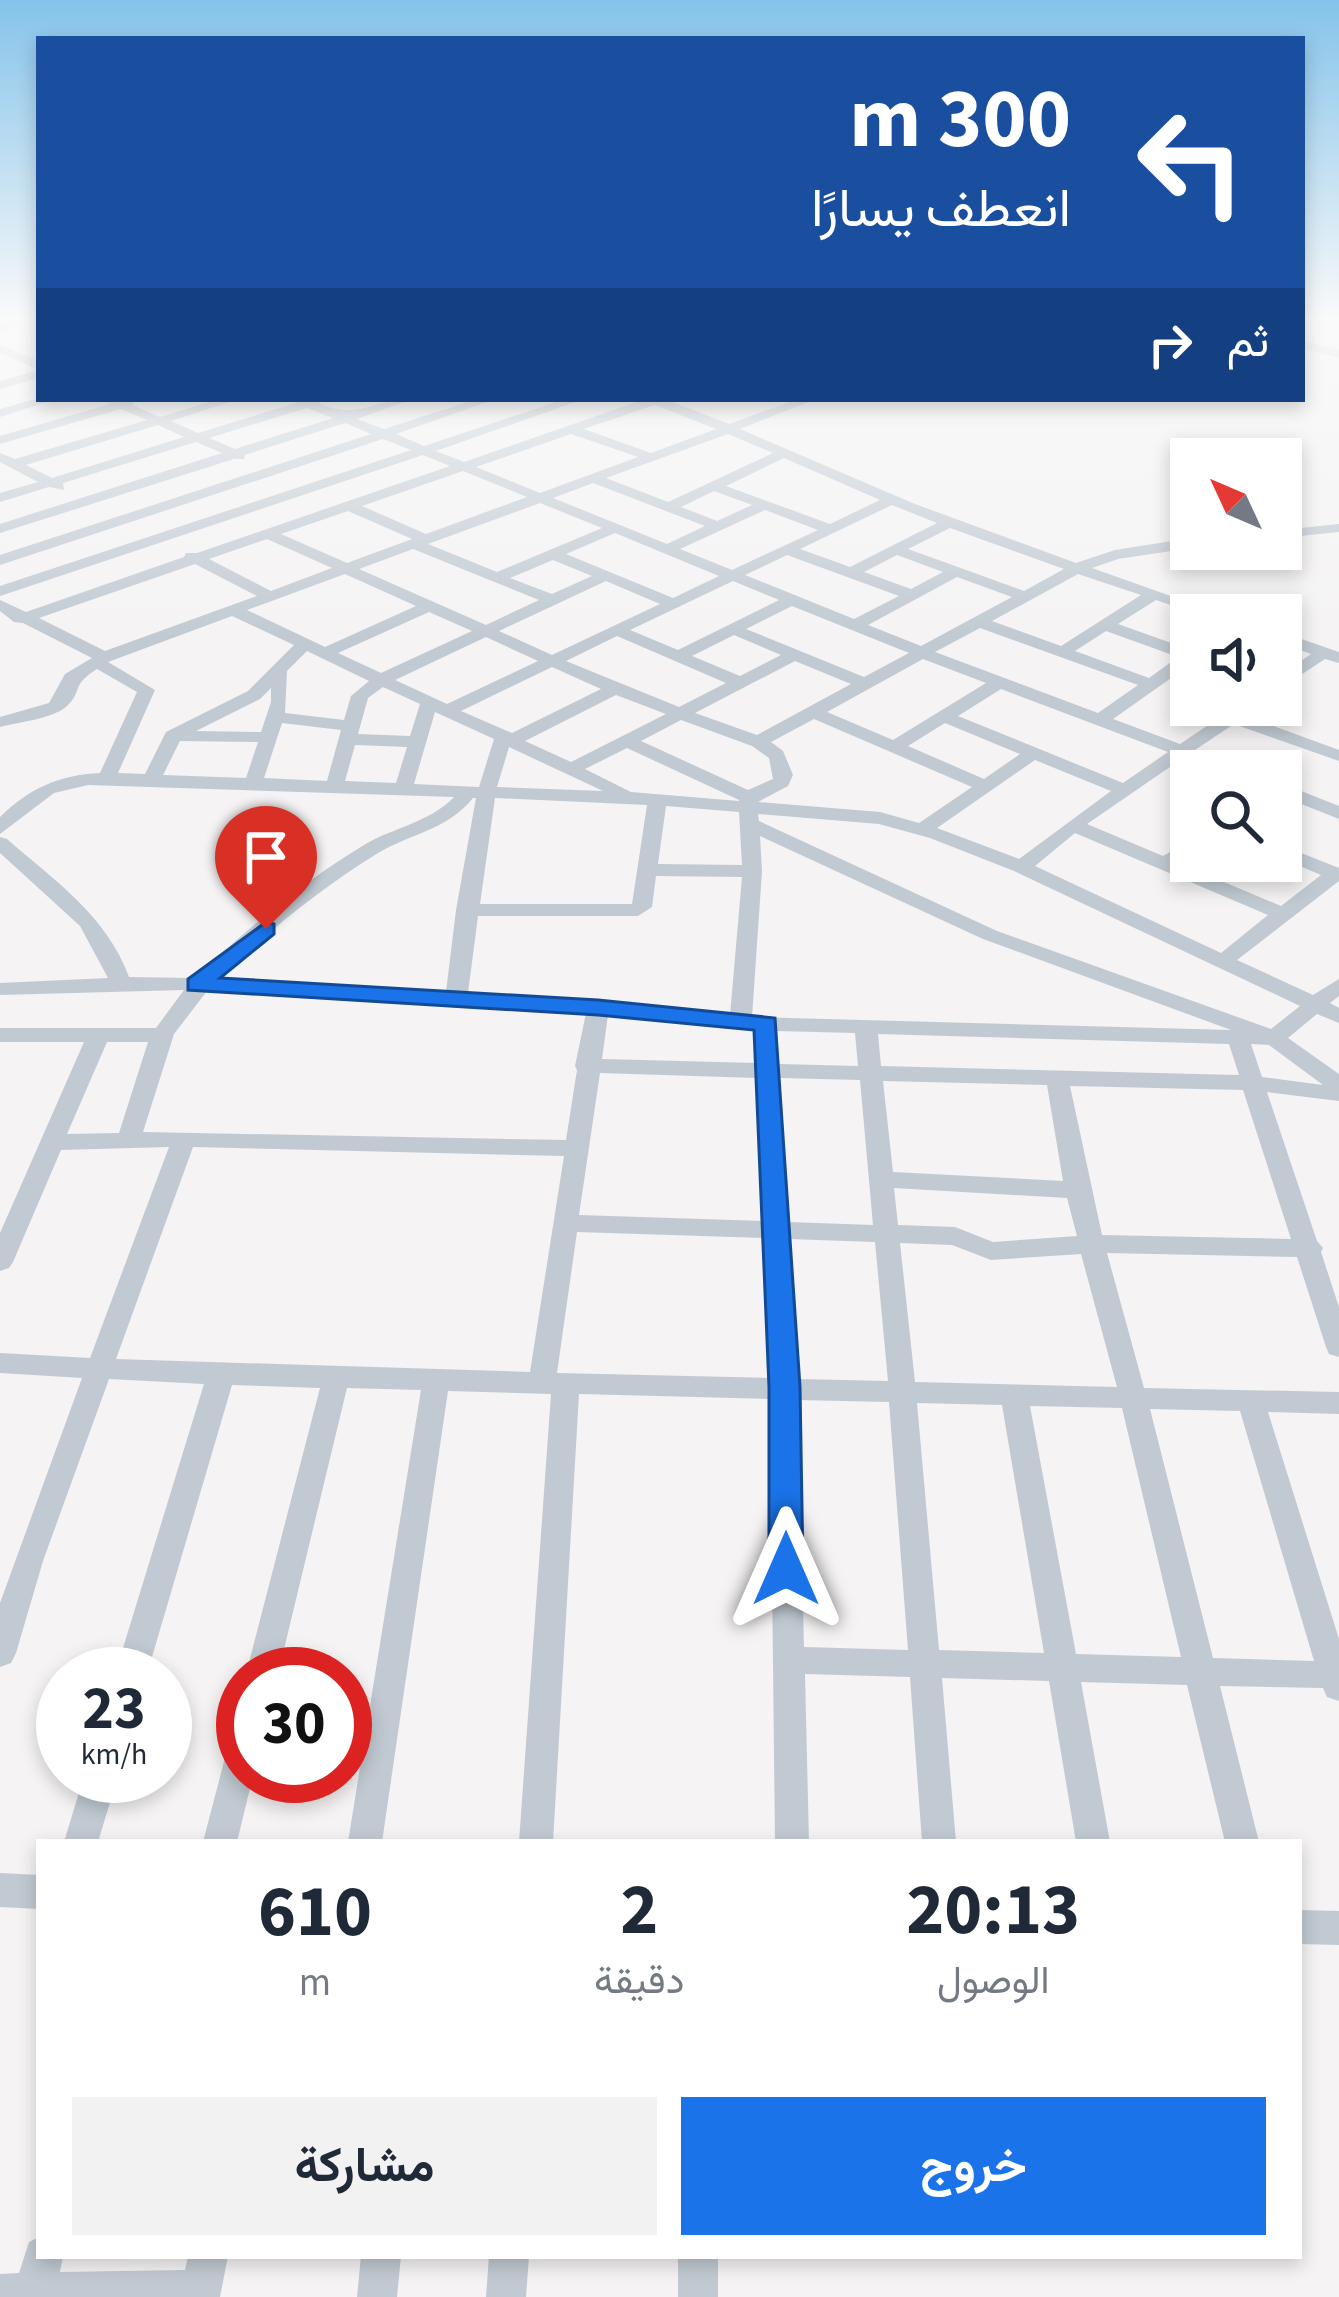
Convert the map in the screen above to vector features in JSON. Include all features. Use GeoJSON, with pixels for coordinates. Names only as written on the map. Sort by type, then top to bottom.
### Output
{"type":"FeatureCollection","features":[{"type":"Feature","properties":{"kind":"street"},"geometry":{"type":"LineString","coordinates":[[0,440],[48,424]]}},
{"type":"Feature","properties":{"kind":"street"},"geometry":{"type":"LineString","coordinates":[[5,463],[149,424]]}},
{"type":"Feature","properties":{"kind":"street"},"geometry":{"type":"LineString","coordinates":[[168,424],[552,600]]}},
{"type":"Feature","properties":{"kind":"street"},"geometry":{"type":"LineString","coordinates":[[0,498],[241,424]]}},
{"type":"Feature","properties":{"kind":"street"},"geometry":{"type":"LineString","coordinates":[[0,529],[327,424]]}},
{"type":"Feature","properties":{"kind":"street"},"geometry":{"type":"LineString","coordinates":[[362,424],[612,529],[1176,750]]}},
{"type":"Feature","properties":{"kind":"street"},"geometry":{"type":"LineString","coordinates":[[0,560],[416,424]]}},
{"type":"Feature","properties":{"kind":"street"},"geometry":{"type":"LineString","coordinates":[[0,591],[503,424]]}},
{"type":"Feature","properties":{"kind":"street"},"geometry":{"type":"LineString","coordinates":[[558,424],[653,458]]}},
{"type":"Feature","properties":{"kind":"street"},"geometry":{"type":"LineString","coordinates":[[0,622],[26,618],[586,424]]}},
{"type":"Feature","properties":{"kind":"street"},"geometry":{"type":"LineString","coordinates":[[722,424],[948,523],[1170,599]]}},
{"type":"Feature","properties":{"kind":"street"},"geometry":{"type":"LineString","coordinates":[[0,722],[55,707],[63,700],[71,678],[101,660],[743,424]]}},
{"type":"Feature","properties":{"kind":"street"},"geometry":{"type":"LineString","coordinates":[[669,507],[782,454]]}},
{"type":"Feature","properties":{"kind":"street"},"geometry":{"type":"LineString","coordinates":[[5,463],[268,596]]}},
{"type":"Feature","properties":{"kind":"street"},"geometry":{"type":"LineString","coordinates":[[595,479],[718,526]]}},
{"type":"Feature","properties":{"kind":"street"},"geometry":{"type":"LineString","coordinates":[[713,486],[830,529]]}},
{"type":"Feature","properties":{"kind":"street"},"geometry":{"type":"LineString","coordinates":[[404,788],[417,742],[439,706],[619,631],[892,500]]}},
{"type":"Feature","properties":{"kind":"street"},"geometry":{"type":"LineString","coordinates":[[667,550],[764,505]]}},
{"type":"Feature","properties":{"kind":"street"},"geometry":{"type":"LineString","coordinates":[[851,573],[948,523]]}},
{"type":"Feature","properties":{"kind":"street"},"geometry":{"type":"LineString","coordinates":[[1302,532],[1339,528]]}},
{"type":"Feature","properties":{"kind":"street"},"geometry":{"type":"LineString","coordinates":[[496,578],[612,529]]}},
{"type":"Feature","properties":{"kind":"street"},"geometry":{"type":"LineString","coordinates":[[271,535],[551,661],[758,742],[777,755],[784,776],[750,810],[753,1023],[766,1071],[784,1387],[792,1839]]}},
{"type":"Feature","properties":{"kind":"street"},"geometry":{"type":"LineString","coordinates":[[758,742],[1076,568],[1115,555],[1170,546]]}},
{"type":"Feature","properties":{"kind":"street"},"geometry":{"type":"LineString","coordinates":[[787,550],[912,596]]}},
{"type":"Feature","properties":{"kind":"street"},"geometry":{"type":"LineString","coordinates":[[896,550],[1026,597]]}},
{"type":"Feature","properties":{"kind":"street"},"geometry":{"type":"LineString","coordinates":[[555,555],[674,604]]}},
{"type":"Feature","properties":{"kind":"street"},"geometry":{"type":"LineString","coordinates":[[858,624],[956,572]]}},
{"type":"Feature","properties":{"kind":"street"},"geometry":{"type":"LineString","coordinates":[[334,788],[360,696],[382,679],[605,576]]}},
{"type":"Feature","properties":{"kind":"street"},"geometry":{"type":"LineString","coordinates":[[1063,652],[1154,594]]}},
{"type":"Feature","properties":{"kind":"street"},"geometry":{"type":"LineString","coordinates":[[679,656],[793,598]]}},
{"type":"Feature","properties":{"kind":"street"},"geometry":{"type":"LineString","coordinates":[[0,605],[146,690],[107,778]]}},
{"type":"Feature","properties":{"kind":"street"},"geometry":{"type":"LineString","coordinates":[[325,653],[429,606]]}},
{"type":"Feature","properties":{"kind":"street"},"geometry":{"type":"LineString","coordinates":[[233,610],[575,767],[632,798]]}},
{"type":"Feature","properties":{"kind":"street"},"geometry":{"type":"LineString","coordinates":[[980,622],[1150,684]]}},
{"type":"Feature","properties":{"kind":"street"},"geometry":{"type":"LineString","coordinates":[[1105,625],[1170,648]]}},
{"type":"Feature","properties":{"kind":"street"},"geometry":{"type":"LineString","coordinates":[[733,629],[867,685]]}},
{"type":"Feature","properties":{"kind":"street"},"geometry":{"type":"LineString","coordinates":[[619,631],[740,682]]}},
{"type":"Feature","properties":{"kind":"street"},"geometry":{"type":"LineString","coordinates":[[150,782],[172,736],[237,705],[305,644]]}},
{"type":"Feature","properties":{"kind":"street"},"geometry":{"type":"LineString","coordinates":[[1302,645],[1332,655]]}},
{"type":"Feature","properties":{"kind":"street"},"geometry":{"type":"LineString","coordinates":[[1302,671],[1332,655]]}},
{"type":"Feature","properties":{"kind":"street"},"geometry":{"type":"LineString","coordinates":[[575,767],[794,656]]}},
{"type":"Feature","properties":{"kind":"street"},"geometry":{"type":"LineString","coordinates":[[1100,720],[1170,670]]}},
{"type":"Feature","properties":{"kind":"street"},"geometry":{"type":"LineString","coordinates":[[253,785],[280,702],[279,672]]}},
{"type":"Feature","properties":{"kind":"street"},"geometry":{"type":"LineString","coordinates":[[893,748],[1000,682]]}},
{"type":"Feature","properties":{"kind":"street"},"geometry":{"type":"LineString","coordinates":[[129,1140],[163,1035],[197,984],[334,874],[393,836],[445,819],[477,790],[509,737],[615,688]]}},
{"type":"Feature","properties":{"kind":"street"},"geometry":{"type":"LineString","coordinates":[[815,713],[988,787]]}},
{"type":"Feature","properties":{"kind":"street"},"geometry":{"type":"LineString","coordinates":[[943,716],[1124,790]]}},
{"type":"Feature","properties":{"kind":"street"},"geometry":{"type":"LineString","coordinates":[[275,717],[417,742]]}},
{"type":"Feature","properties":{"kind":"street"},"geometry":{"type":"LineString","coordinates":[[1184,750],[1220,726]]}},
{"type":"Feature","properties":{"kind":"street"},"geometry":{"type":"LineString","coordinates":[[1279,726],[1335,749]]}},
{"type":"Feature","properties":{"kind":"street"},"geometry":{"type":"LineString","coordinates":[[172,736],[266,737]]}},
{"type":"Feature","properties":{"kind":"street"},"geometry":{"type":"LineString","coordinates":[[627,741],[990,935],[1274,1038],[1339,1089]]}},
{"type":"Feature","properties":{"kind":"street"},"geometry":{"type":"LineString","coordinates":[[922,830],[1033,754]]}},
{"type":"Feature","properties":{"kind":"street"},"geometry":{"type":"LineString","coordinates":[[1021,867],[1170,759]]}},
{"type":"Feature","properties":{"kind":"street"},"geometry":{"type":"LineString","coordinates":[[0,828],[47,786],[107,778],[477,790],[869,817],[922,830],[1021,867],[1339,1016]]}},
{"type":"Feature","properties":{"kind":"street"},"geometry":{"type":"LineString","coordinates":[[455,998],[477,790]]}},
{"type":"Feature","properties":{"kind":"street"},"geometry":{"type":"LineString","coordinates":[[1302,798],[1339,813]]}},
{"type":"Feature","properties":{"kind":"street"},"geometry":{"type":"LineString","coordinates":[[466,910],[631,913],[642,907],[657,801]]}},
{"type":"Feature","properties":{"kind":"street"},"geometry":{"type":"LineString","coordinates":[[1073,825],[1285,915]]}},
{"type":"Feature","properties":{"kind":"street"},"geometry":{"type":"LineString","coordinates":[[0,843],[96,932],[116,962],[121,983]]}},
{"type":"Feature","properties":{"kind":"street"},"geometry":{"type":"LineString","coordinates":[[1223,961],[1337,874],[1302,860]]}},
{"type":"Feature","properties":{"kind":"street"},"geometry":{"type":"LineString","coordinates":[[1166,864],[1170,861]]}},
{"type":"Feature","properties":{"kind":"street"},"geometry":{"type":"LineString","coordinates":[[647,870],[752,871]]}},
{"type":"Feature","properties":{"kind":"street"},"geometry":{"type":"LineString","coordinates":[[0,989],[197,984],[598,1007],[753,1023],[1274,1038],[1339,985]]}},
{"type":"Feature","properties":{"kind":"street"},"geometry":{"type":"LineString","coordinates":[[536,1839],[554,1383],[574,1148],[598,1007]]}},
{"type":"Feature","properties":{"kind":"street"},"geometry":{"type":"LineString","coordinates":[[866,1027],[939,1839]]}},
{"type":"Feature","properties":{"kind":"street"},"geometry":{"type":"LineString","coordinates":[[0,1035],[163,1035]]}},
{"type":"Feature","properties":{"kind":"street"},"geometry":{"type":"LineString","coordinates":[[0,1262],[13,1200],[51,1142],[98,1036]]}},
{"type":"Feature","properties":{"kind":"street"},"geometry":{"type":"LineString","coordinates":[[1238,1038],[1339,1347]]}},
{"type":"Feature","properties":{"kind":"street"},"geometry":{"type":"LineString","coordinates":[[586,1066],[1339,1089]]}},
{"type":"Feature","properties":{"kind":"street"},"geometry":{"type":"LineString","coordinates":[[1057,1079],[1077,1190],[1241,1839]]}},
{"type":"Feature","properties":{"kind":"street"},"geometry":{"type":"LineString","coordinates":[[51,1142],[184,1139],[574,1148]]}},
{"type":"Feature","properties":{"kind":"street"},"geometry":{"type":"LineString","coordinates":[[0,1653],[14,1561],[98,1368],[184,1139]]}},
{"type":"Feature","properties":{"kind":"street"},"geometry":{"type":"LineString","coordinates":[[880,1179],[1077,1190]]}},
{"type":"Feature","properties":{"kind":"street"},"geometry":{"type":"LineString","coordinates":[[568,1223],[955,1236],[991,1251],[1092,1244],[1310,1248]]}},
{"type":"Feature","properties":{"kind":"street"},"geometry":{"type":"LineString","coordinates":[[0,1363],[221,1375],[1339,1403]]}},
{"type":"Feature","properties":{"kind":"street"},"geometry":{"type":"LineString","coordinates":[[139,1647],[221,1375]]}},
{"type":"Feature","properties":{"kind":"street"},"geometry":{"type":"LineString","coordinates":[[269,1647],[336,1378]]}},
{"type":"Feature","properties":{"kind":"street"},"geometry":{"type":"LineString","coordinates":[[365,1839],[436,1381]]}},
{"type":"Feature","properties":{"kind":"street"},"geometry":{"type":"LineString","coordinates":[[1014,1393],[1092,1839]]}},
{"type":"Feature","properties":{"kind":"street"},"geometry":{"type":"LineString","coordinates":[[787,1660],[1337,1680],[1251,1402]]}},
{"type":"Feature","properties":{"kind":"street"},"geometry":{"type":"LineString","coordinates":[[82,1839],[93,1803]]}},
{"type":"Feature","properties":{"kind":"street"},"geometry":{"type":"LineString","coordinates":[[221,1839],[230,1803]]}},
{"type":"Feature","properties":{"kind":"street"},"geometry":{"type":"LineString","coordinates":[[0,1891],[36,1892]]}},
{"type":"Feature","properties":{"kind":"street"},"geometry":{"type":"LineString","coordinates":[[1302,1927],[1339,1928]]}},
{"type":"Feature","properties":{"kind":"street"},"geometry":{"type":"LineString","coordinates":[[377,2297],[381,2259]]}},
{"type":"Feature","properties":{"kind":"street"},"geometry":{"type":"LineString","coordinates":[[506,2297],[509,2259]]}},
{"type":"Feature","properties":{"kind":"street"},"geometry":{"type":"LineString","coordinates":[[698,2259],[698,2297]]}},
{"type":"Feature","properties":{"kind":"street"},"geometry":{"type":"LineString","coordinates":[[28,2285],[203,2281]]}},
{"type":"Feature","properties":{"kind":"route"},"geometry":{"type":"LineString","coordinates":[[266,929],[197,984],[598,1007],[766,1024],[784,1387],[786,1569]]}}]}
